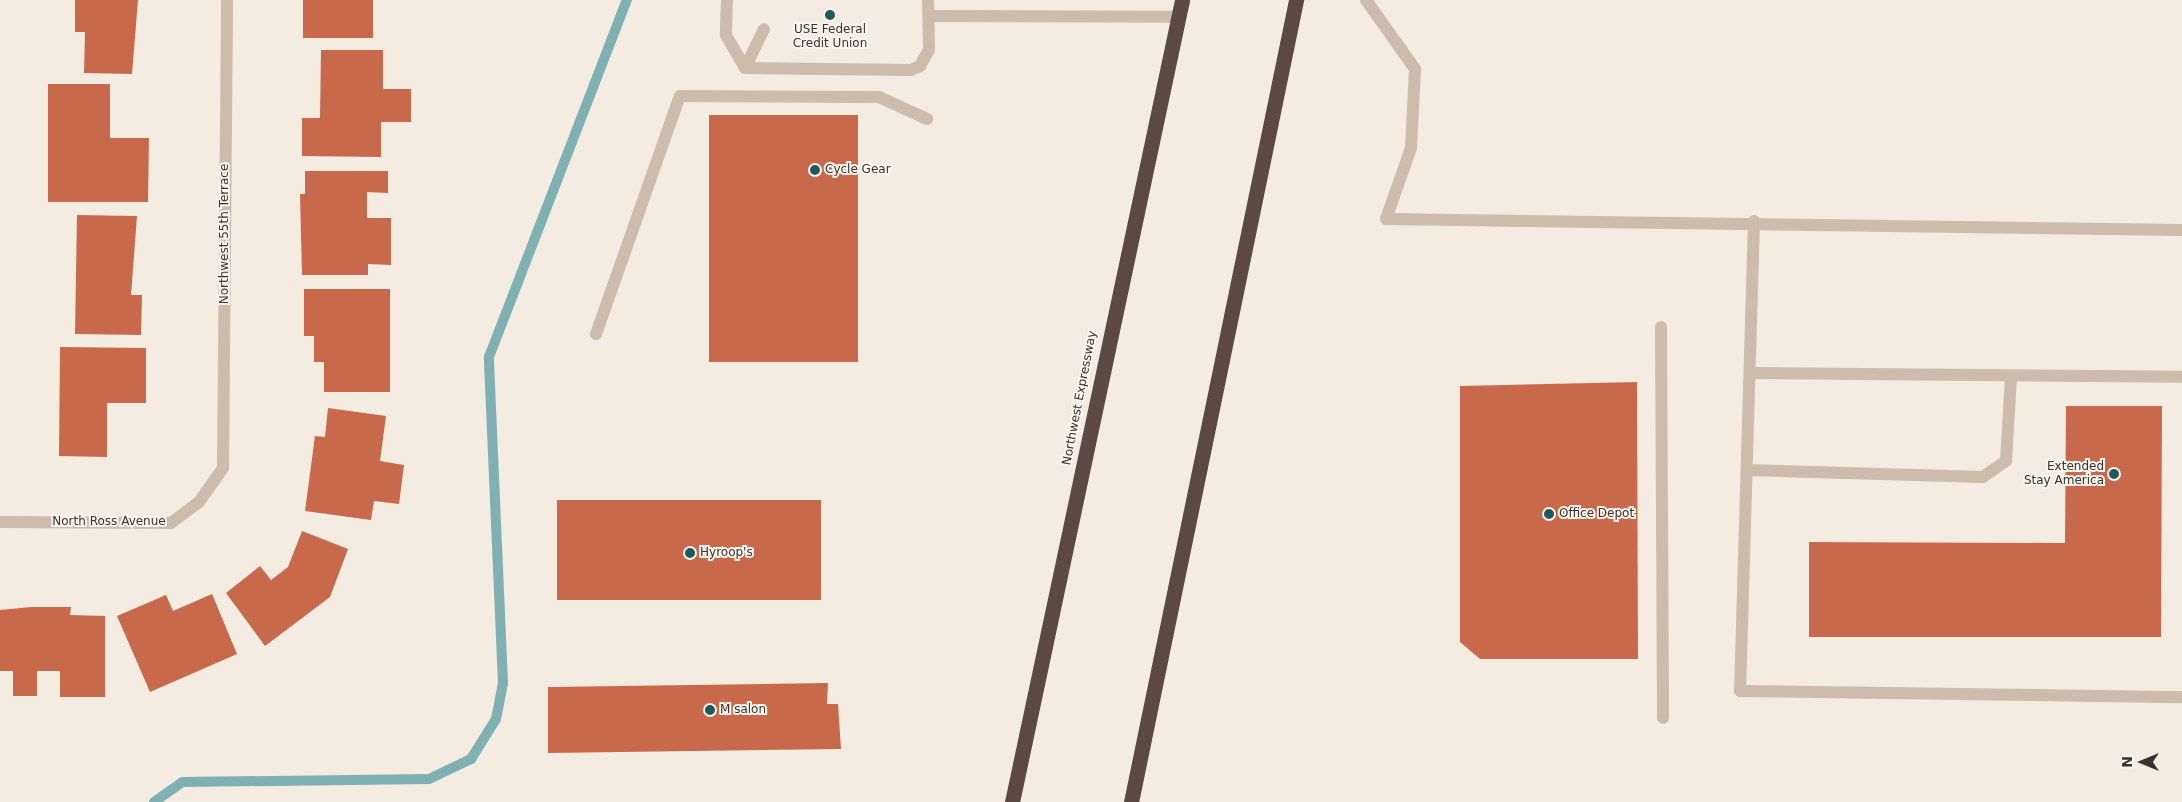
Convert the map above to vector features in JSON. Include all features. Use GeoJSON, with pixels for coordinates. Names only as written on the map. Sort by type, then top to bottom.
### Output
{"type":"FeatureCollection","features":[{"type":"Feature","properties":{"kind":"highway","name":"Northwest Expressway"},"geometry":{"type":"LineString","coordinates":[[1012,802],[1182,0]]}},
{"type":"Feature","properties":{"kind":"highway"},"geometry":{"type":"LineString","coordinates":[[1131,802],[1296,0]]}},
{"type":"Feature","properties":{"kind":"street","name":"Northwest 55th Terrace"},"geometry":{"type":"LineString","coordinates":[[223,468],[227,0]]}},
{"type":"Feature","properties":{"kind":"street"},"geometry":{"type":"LineString","coordinates":[[727,0],[726,35],[745,68]]}},
{"type":"Feature","properties":{"kind":"street"},"geometry":{"type":"LineString","coordinates":[[745,68],[911,70],[920,66],[929,50],[931,16],[928,0]]}},
{"type":"Feature","properties":{"kind":"street"},"geometry":{"type":"LineString","coordinates":[[1366,0],[1416,69],[1411,148],[1386,219],[1754,221],[2182,230]]}},
{"type":"Feature","properties":{"kind":"street"},"geometry":{"type":"LineString","coordinates":[[931,16],[1178,17]]}},
{"type":"Feature","properties":{"kind":"street"},"geometry":{"type":"LineString","coordinates":[[745,68],[764,29]]}},
{"type":"Feature","properties":{"kind":"street"},"geometry":{"type":"LineString","coordinates":[[596,334],[680,96],[879,97],[927,118]]}},
{"type":"Feature","properties":{"kind":"street"},"geometry":{"type":"LineString","coordinates":[[1754,221],[1740,691],[2182,697]]}},
{"type":"Feature","properties":{"kind":"street"},"geometry":{"type":"LineString","coordinates":[[1660,327],[1664,718]]}},
{"type":"Feature","properties":{"kind":"street"},"geometry":{"type":"LineString","coordinates":[[1750,373],[2182,377]]}},
{"type":"Feature","properties":{"kind":"street"},"geometry":{"type":"LineString","coordinates":[[1747,470],[1983,477],[2006,460],[2011,376]]}},
{"type":"Feature","properties":{"kind":"street","name":"North Ross Avenue"},"geometry":{"type":"LineString","coordinates":[[0,522],[171,523],[200,502],[223,468]]}},
{"type":"Feature","properties":{"kind":"building"},"geometry":{"type":"Polygon","coordinates":[[[75,0],[138,0],[132,74],[84,73],[85,32],[75,32],[75,0]]]}},
{"type":"Feature","properties":{"kind":"building"},"geometry":{"type":"Polygon","coordinates":[[[303,0],[373,0],[373,38],[303,38],[303,0]]]}},
{"type":"Feature","properties":{"kind":"building"},"geometry":{"type":"Polygon","coordinates":[[[321,50],[383,50],[383,89],[411,89],[411,122],[381,122],[381,157],[302,156],[302,118],[320,118],[321,50]]]}},
{"type":"Feature","properties":{"kind":"building"},"geometry":{"type":"Polygon","coordinates":[[[48,84],[110,84],[110,138],[149,138],[148,202],[48,202],[48,84]]]}},
{"type":"Feature","properties":{"kind":"building"},"geometry":{"type":"Polygon","coordinates":[[[709,115],[858,115],[858,362],[709,362],[709,115]]]}},
{"type":"Feature","properties":{"kind":"building"},"geometry":{"type":"Polygon","coordinates":[[[305,171],[388,171],[388,193],[367,192],[367,218],[391,218],[391,265],[368,264],[368,275],[302,275],[300,194],[305,194],[305,171]]]}},
{"type":"Feature","properties":{"kind":"building"},"geometry":{"type":"Polygon","coordinates":[[[77,215],[137,216],[131,295],[142,295],[141,335],[75,334],[77,215]]]}},
{"type":"Feature","properties":{"kind":"building"},"geometry":{"type":"Polygon","coordinates":[[[304,289],[390,289],[390,392],[324,392],[324,362],[314,362],[314,336],[304,336],[304,289]]]}},
{"type":"Feature","properties":{"kind":"building"},"geometry":{"type":"Polygon","coordinates":[[[60,347],[146,348],[146,403],[107,403],[107,457],[59,456],[60,347]]]}},
{"type":"Feature","properties":{"kind":"building","name":"Office Depot"},"geometry":{"type":"Polygon","coordinates":[[[1637,382],[1638,659],[1480,659],[1460,642],[1460,386],[1637,382]]]}},
{"type":"Feature","properties":{"kind":"building","name":"Extended Stay America"},"geometry":{"type":"Polygon","coordinates":[[[2066,406],[2162,406],[2161,637],[1809,637],[1809,542],[2065,543],[2066,406]]]}},
{"type":"Feature","properties":{"kind":"building"},"geometry":{"type":"Polygon","coordinates":[[[328,408],[386,416],[380,461],[404,465],[399,504],[374,501],[371,520],[305,511],[315,436],[325,437],[328,408]]]}},
{"type":"Feature","properties":{"kind":"building"},"geometry":{"type":"Polygon","coordinates":[[[557,500],[821,500],[821,600],[557,600],[557,500]]]}},
{"type":"Feature","properties":{"kind":"building"},"geometry":{"type":"Polygon","coordinates":[[[302,531],[348,549],[330,597],[265,646],[226,593],[260,566],[271,580],[288,567],[302,531]]]}},
{"type":"Feature","properties":{"kind":"building"},"geometry":{"type":"Polygon","coordinates":[[[212,594],[237,654],[150,692],[117,616],[166,595],[173,611],[212,594]]]}},
{"type":"Feature","properties":{"kind":"building"},"geometry":{"type":"Polygon","coordinates":[[[31,607],[71,607],[70,615],[105,616],[105,697],[60,697],[60,671],[37,671],[37,696],[13,696],[13,671],[0,671],[0,610],[31,607]]]}},
{"type":"Feature","properties":{"kind":"building"},"geometry":{"type":"Polygon","coordinates":[[[828,683],[827,704],[838,704],[841,749],[548,753],[548,687],[828,683]]]}},
{"type":"Feature","properties":{"kind":"waterway"},"geometry":{"type":"LineString","coordinates":[[154,802],[183,782],[429,779],[471,759],[496,719],[503,683],[489,357],[627,0]]}},
{"type":"Feature","properties":{"kind":"place","name":"USE Federal Credit Union"},"geometry":{"type":"Point","coordinates":[830,15]}},
{"type":"Feature","properties":{"kind":"place","name":"Cycle Gear"},"geometry":{"type":"Point","coordinates":[815,170]}},
{"type":"Feature","properties":{"kind":"place","name":"Extended Stay America"},"geometry":{"type":"Point","coordinates":[2114,474]}},
{"type":"Feature","properties":{"kind":"place","name":"Office Depot"},"geometry":{"type":"Point","coordinates":[1549,514]}},
{"type":"Feature","properties":{"kind":"place","name":"Hyroop's"},"geometry":{"type":"Point","coordinates":[690,553]}},
{"type":"Feature","properties":{"kind":"place","name":"M salon"},"geometry":{"type":"Point","coordinates":[710,710]}}]}
